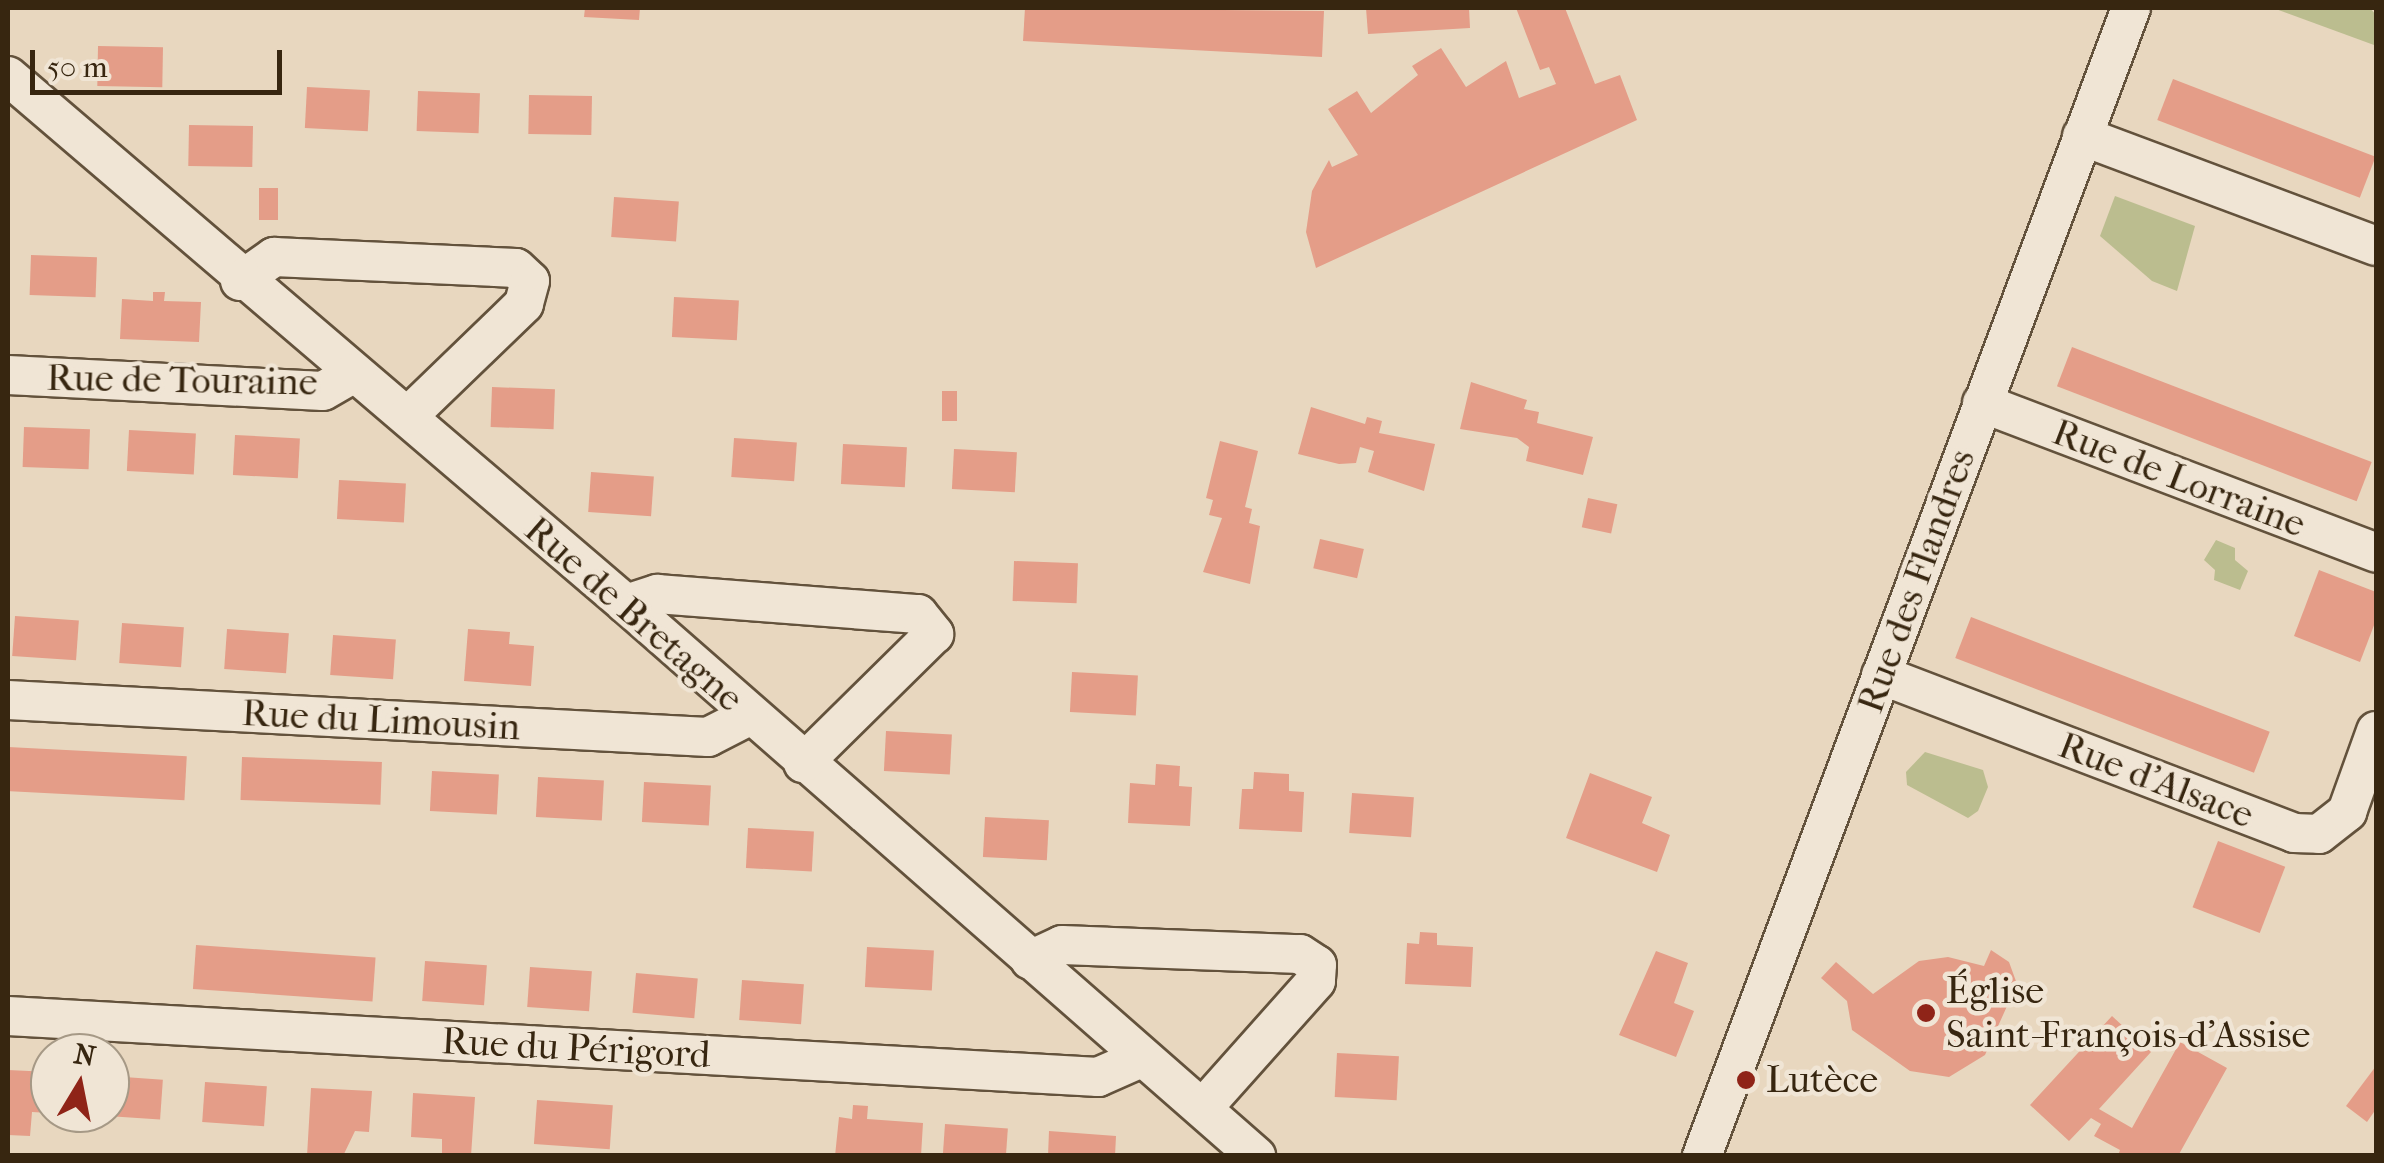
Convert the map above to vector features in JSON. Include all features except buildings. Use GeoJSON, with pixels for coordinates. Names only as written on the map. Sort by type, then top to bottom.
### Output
{"type":"FeatureCollection","features":[{"type":"Feature","properties":{"kind":"street","name":"Rue des Flandres"},"geometry":{"type":"LineString","coordinates":[[1702,1156],[2131,8]]}},
{"type":"Feature","properties":{"kind":"street","name":"Rue de Bretagne"},"geometry":{"type":"LineString","coordinates":[[8,76],[240,281],[408,416],[626,604],[749,716],[1256,1156]]}},
{"type":"Feature","properties":{"kind":"street"},"geometry":{"type":"LineString","coordinates":[[2082,136],[2376,246]]}},
{"type":"Feature","properties":{"kind":"street"},"geometry":{"type":"LineString","coordinates":[[240,281],[274,257],[516,268],[530,280],[524,304],[408,416]]}},
{"type":"Feature","properties":{"kind":"street","name":"Rue de Touraine"},"geometry":{"type":"LineString","coordinates":[[8,375],[322,391],[354,372]]}},
{"type":"Feature","properties":{"kind":"street","name":"Rue de Lorraine"},"geometry":{"type":"LineString","coordinates":[[1982,403],[2376,552]]}},
{"type":"Feature","properties":{"kind":"street"},"geometry":{"type":"LineString","coordinates":[[626,604],[656,594],[918,614],[934,634],[804,763]]}},
{"type":"Feature","properties":{"kind":"street","name":"Rue d'Alsace"},"geometry":{"type":"LineString","coordinates":[[1881,675],[2294,833],[2319,834],[2347,812],[2376,731]]}},
{"type":"Feature","properties":{"kind":"street","name":"Rue du Limousin"},"geometry":{"type":"LineString","coordinates":[[8,700],[708,737],[749,716]]}},
{"type":"Feature","properties":{"kind":"street"},"geometry":{"type":"LineString","coordinates":[[1030,960],[1062,945],[1300,954],[1316,965],[1316,981],[1203,1108]]}},
{"type":"Feature","properties":{"kind":"street","name":"Rue du Périgord"},"geometry":{"type":"LineString","coordinates":[[8,1016],[1098,1076],[1141,1058]]}},
{"type":"Feature","properties":{"kind":"green space"},"geometry":{"type":"Polygon","coordinates":[[[2273,8],[2370,8],[2376,15],[2374,45],[2273,8]]]}},
{"type":"Feature","properties":{"kind":"green space"},"geometry":{"type":"Polygon","coordinates":[[[2115,196],[2195,226],[2177,291],[2152,281],[2100,236],[2115,196]]]}},
{"type":"Feature","properties":{"kind":"green space"},"geometry":{"type":"Polygon","coordinates":[[[2216,540],[2235,548],[2235,560],[2248,571],[2240,590],[2214,580],[2215,570],[2204,560],[2216,540]]]}},
{"type":"Feature","properties":{"kind":"green space"},"geometry":{"type":"Polygon","coordinates":[[[1925,752],[1983,770],[1988,787],[1978,811],[1968,818],[1907,785],[1906,772],[1925,752]]]}},
{"type":"Feature","properties":{"kind":"place","name":"Église Saint-François-d'Assise"},"geometry":{"type":"Point","coordinates":[1926,1013]}},
{"type":"Feature","properties":{"kind":"place","name":"Lutèce"},"geometry":{"type":"Point","coordinates":[1746,1080]}}]}
